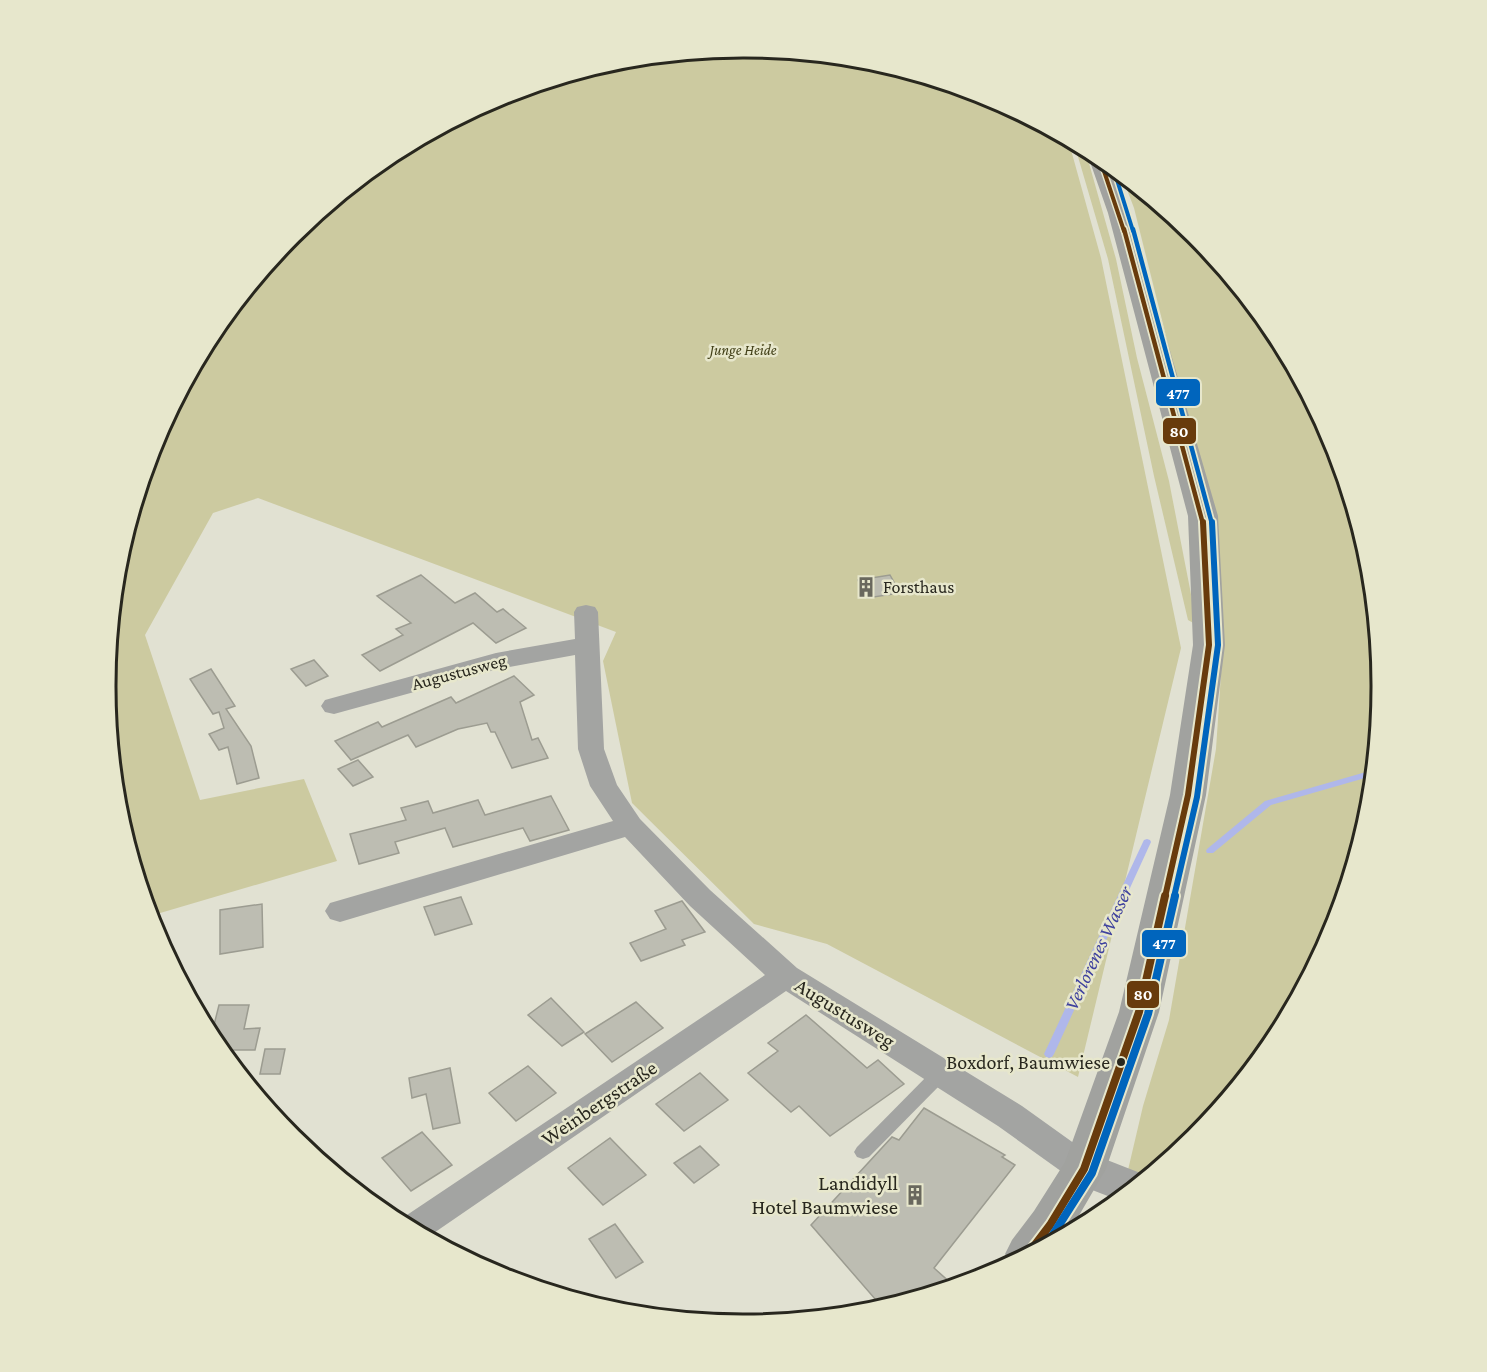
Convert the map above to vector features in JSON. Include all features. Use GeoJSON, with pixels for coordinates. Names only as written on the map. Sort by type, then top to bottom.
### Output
{"type":"FeatureCollection","features":[{"type":"Feature","properties":{"kind":"main road"},"geometry":{"type":"LineString","coordinates":[[1040,1239],[1084,1169],[1140,1012],[1188,795],[1209,645],[1203,516],[1119,213],[1105,174]]}},
{"type":"Feature","properties":{"kind":"street","name":"Augustusweg"},"geometry":{"type":"LineString","coordinates":[[586,612],[591,749],[604,786],[630,826],[700,898],[786,976],[1010,1116],[1084,1169]]}},
{"type":"Feature","properties":{"kind":"street","name":"Augustusweg"},"geometry":{"type":"LineString","coordinates":[[334,706],[496,661],[586,645]]}},
{"type":"Feature","properties":{"kind":"street"},"geometry":{"type":"LineString","coordinates":[[340,911],[630,826]]}},
{"type":"Feature","properties":{"kind":"street","name":"Weinbergstraße"},"geometry":{"type":"LineString","coordinates":[[420,1223],[786,976]]}},
{"type":"Feature","properties":{"kind":"street"},"geometry":{"type":"LineString","coordinates":[[1084,1169],[1124,1185]]}},
{"type":"Feature","properties":{"kind":"lane"},"geometry":{"type":"LineString","coordinates":[[863,1152],[941,1073]]}},
{"type":"Feature","properties":{"kind":"green space","name":"Junge Heide"},"geometry":{"type":"Polygon","coordinates":[[[744,58],[825,64],[866,71],[906,80],[984,106],[1021,123],[1072,152],[1101,258],[1181,648],[1078,1077],[827,944],[754,924],[632,803],[603,661],[616,632],[258,498],[213,513],[145,635],[200,800],[304,779],[337,861],[159,913],[137,848],[121,768],[117,727],[117,645],[121,604],[137,524],[149,484],[181,408],[200,372],[246,304],[300,242],[330,214],[395,164],[466,123],[503,106],[581,80],[662,64],[744,58]]]}},
{"type":"Feature","properties":{"kind":"green space"},"geometry":{"type":"Polygon","coordinates":[[[1078,155],[1089,162],[1116,259],[1137,358],[1169,481],[1197,625],[1188,620],[1154,476],[1108,259],[1078,155]]]}},
{"type":"Feature","properties":{"kind":"green space"},"geometry":{"type":"Polygon","coordinates":[[[1127,190],[1187,242],[1215,272],[1265,337],[1306,408],[1338,484],[1350,524],[1366,604],[1371,686],[1366,768],[1350,848],[1338,888],[1306,964],[1265,1035],[1215,1100],[1157,1158],[1114,1192],[1128,1170],[1143,1106],[1169,1020],[1216,749],[1223,644],[1188,424],[1134,208],[1127,190]]]}},
{"type":"Feature","properties":{"kind":"building"},"geometry":{"type":"Polygon","coordinates":[[[421,575],[455,603],[475,593],[497,612],[503,609],[526,628],[496,643],[473,623],[380,671],[362,655],[403,635],[396,629],[411,623],[377,596],[421,575]]]}},
{"type":"Feature","properties":{"kind":"building","name":"Forsthaus"},"geometry":{"type":"Polygon","coordinates":[[[890,575],[900,593],[867,598],[858,580],[890,575]]]}},
{"type":"Feature","properties":{"kind":"building"},"geometry":{"type":"Polygon","coordinates":[[[314,660],[328,676],[306,686],[291,669],[314,660]]]}},
{"type":"Feature","properties":{"kind":"building"},"geometry":{"type":"Polygon","coordinates":[[[211,669],[235,706],[226,709],[251,746],[259,778],[237,784],[228,747],[219,750],[209,734],[224,728],[219,712],[213,714],[190,679],[211,669]]]}},
{"type":"Feature","properties":{"kind":"building"},"geometry":{"type":"Polygon","coordinates":[[[514,676],[534,695],[520,702],[532,740],[538,738],[548,758],[512,768],[495,732],[491,732],[487,723],[458,729],[416,747],[408,735],[351,760],[335,741],[378,722],[382,727],[451,697],[456,703],[514,676]]]}},
{"type":"Feature","properties":{"kind":"building"},"geometry":{"type":"Polygon","coordinates":[[[358,760],[373,777],[353,786],[338,769],[358,760]]]}},
{"type":"Feature","properties":{"kind":"building"},"geometry":{"type":"Polygon","coordinates":[[[551,796],[569,830],[530,841],[523,828],[453,847],[445,828],[395,842],[399,853],[359,864],[350,834],[406,820],[401,808],[428,801],[433,813],[478,800],[485,815],[551,796]]]}},
{"type":"Feature","properties":{"kind":"building"},"geometry":{"type":"Polygon","coordinates":[[[461,897],[472,924],[435,935],[424,907],[461,897]]]}},
{"type":"Feature","properties":{"kind":"building"},"geometry":{"type":"Polygon","coordinates":[[[682,901],[705,932],[682,940],[685,945],[641,961],[630,943],[666,929],[655,911],[682,901]]]}},
{"type":"Feature","properties":{"kind":"building"},"geometry":{"type":"Polygon","coordinates":[[[262,904],[263,947],[220,954],[220,910],[262,904]]]}},
{"type":"Feature","properties":{"kind":"building"},"geometry":{"type":"Polygon","coordinates":[[[551,998],[584,1032],[562,1046],[528,1015],[551,998]]]}},
{"type":"Feature","properties":{"kind":"building"},"geometry":{"type":"Polygon","coordinates":[[[636,1002],[663,1028],[612,1062],[585,1034],[636,1002]]]}},
{"type":"Feature","properties":{"kind":"building"},"geometry":{"type":"Polygon","coordinates":[[[219,1005],[249,1005],[244,1029],[260,1028],[255,1050],[233,1050],[214,1023],[219,1005]]]}},
{"type":"Feature","properties":{"kind":"building"},"geometry":{"type":"Polygon","coordinates":[[[806,1015],[867,1068],[878,1060],[904,1084],[830,1136],[799,1106],[791,1112],[748,1073],[778,1051],[768,1043],[806,1015]]]}},
{"type":"Feature","properties":{"kind":"building"},"geometry":{"type":"Polygon","coordinates":[[[265,1049],[285,1049],[280,1074],[260,1074],[265,1049]]]}},
{"type":"Feature","properties":{"kind":"building"},"geometry":{"type":"Polygon","coordinates":[[[528,1066],[556,1093],[516,1121],[489,1093],[528,1066]]]}},
{"type":"Feature","properties":{"kind":"building"},"geometry":{"type":"Polygon","coordinates":[[[450,1068],[460,1123],[433,1129],[426,1094],[412,1098],[409,1078],[450,1068]]]}},
{"type":"Feature","properties":{"kind":"building"},"geometry":{"type":"Polygon","coordinates":[[[700,1073],[728,1100],[684,1131],[656,1104],[700,1073]]]}},
{"type":"Feature","properties":{"kind":"building","name":"Landidyll Hotel Baumwiese"},"geometry":{"type":"Polygon","coordinates":[[[924,1108],[1005,1155],[1002,1157],[1015,1165],[934,1268],[947,1279],[875,1299],[811,1225],[892,1137],[899,1140],[924,1108]]]}},
{"type":"Feature","properties":{"kind":"building"},"geometry":{"type":"Polygon","coordinates":[[[422,1132],[452,1165],[411,1191],[382,1158],[422,1132]]]}},
{"type":"Feature","properties":{"kind":"building"},"geometry":{"type":"Polygon","coordinates":[[[610,1138],[646,1175],[603,1205],[568,1168],[610,1138]]]}},
{"type":"Feature","properties":{"kind":"building"},"geometry":{"type":"Polygon","coordinates":[[[700,1146],[719,1165],[694,1183],[674,1163],[700,1146]]]}},
{"type":"Feature","properties":{"kind":"building"},"geometry":{"type":"Polygon","coordinates":[[[615,1224],[643,1262],[616,1278],[589,1239],[615,1224]]]}},
{"type":"Feature","properties":{"kind":"waterway"},"geometry":{"type":"LineString","coordinates":[[1210,851],[1268,803],[1365,775]]}},
{"type":"Feature","properties":{"kind":"waterway","name":"Verlorenes Wasser"},"geometry":{"type":"LineString","coordinates":[[1049,1054],[1147,842]]}},
{"type":"Feature","properties":{"kind":"transit line","name":"80"},"geometry":{"type":"LineString","coordinates":[[1040,1239],[1084,1169],[1139,1012],[1188,795],[1209,645],[1203,516],[1119,213],[1105,174]]}},
{"type":"Feature","properties":{"kind":"transit line","name":"477"},"geometry":{"type":"LineString","coordinates":[[1056,1229],[1092,1173],[1148,1014],[1197,797],[1218,645],[1212,515],[1119,183]]}},
{"type":"Feature","properties":{"kind":"place","name":"Forsthaus"},"geometry":{"type":"Point","coordinates":[866,587]}},
{"type":"Feature","properties":{"kind":"place","name":"Boxdorf, Baumwiese"},"geometry":{"type":"Point","coordinates":[1121,1062]}},
{"type":"Feature","properties":{"kind":"place","name":"Landidyll Hotel Baumwiese"},"geometry":{"type":"Point","coordinates":[915,1195]}}]}
